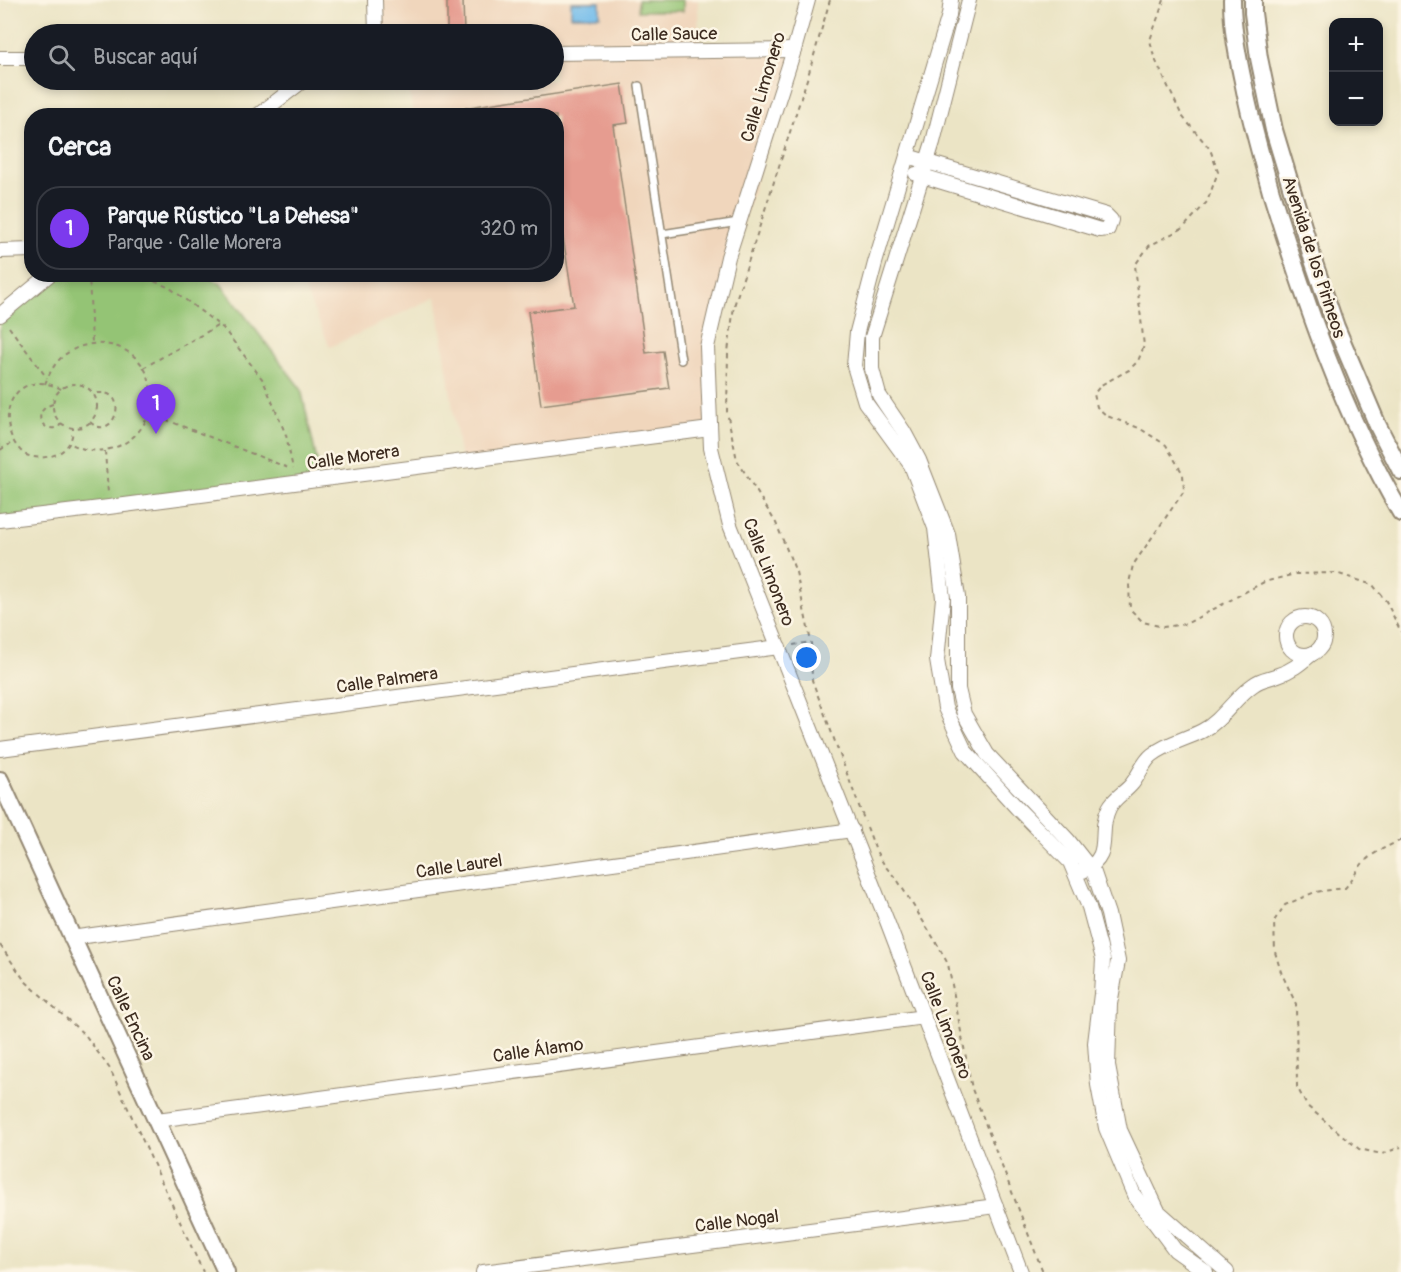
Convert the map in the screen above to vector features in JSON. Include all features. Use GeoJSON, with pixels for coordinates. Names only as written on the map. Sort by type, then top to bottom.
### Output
{"type":"FeatureCollection","features":[{"type":"Feature","properties":{"kind":"street"},"geometry":{"type":"LineString","coordinates":[[375,0],[376,24]]}},
{"type":"Feature","properties":{"kind":"street","name":"Calle Limonero"},"geometry":{"type":"LineString","coordinates":[[808,0],[728,257],[707,347],[711,448],[730,525],[852,830],[1021,1272]]}},
{"type":"Feature","properties":{"kind":"street"},"geometry":{"type":"LineString","coordinates":[[951,0],[949,15],[875,263],[857,332],[854,366],[865,402],[911,465],[935,528],[943,598],[937,660],[945,708],[966,751],[1070,862],[1089,907],[1103,959],[1095,1043],[1098,1085],[1106,1128],[1134,1195],[1175,1250],[1206,1272]]}},
{"type":"Feature","properties":{"kind":"street"},"geometry":{"type":"LineString","coordinates":[[969,0],[933,142],[872,338],[872,369],[879,395],[904,432],[919,460],[948,534],[958,597],[958,689],[964,714],[987,754],[1068,840],[1094,873],[1108,914],[1118,961],[1110,1004],[1108,1066],[1120,1130],[1158,1211],[1227,1272]]}},
{"type":"Feature","properties":{"kind":"street","name":"Avenida de los Pirineos"},"geometry":{"type":"LineString","coordinates":[[1232,0],[1232,16],[1239,61],[1254,133],[1294,266],[1316,330],[1357,429],[1401,513]]}},
{"type":"Feature","properties":{"kind":"street","name":"Avenida de los Pirineos"},"geometry":{"type":"LineString","coordinates":[[1253,0],[1259,58],[1274,130],[1314,263],[1336,327],[1378,426],[1401,471]]}},
{"type":"Feature","properties":{"kind":"street","name":"Calle Sauce"},"geometry":{"type":"LineString","coordinates":[[564,53],[794,50]]}},
{"type":"Feature","properties":{"kind":"street"},"geometry":{"type":"LineString","coordinates":[[0,58],[24,58]]}},
{"type":"Feature","properties":{"kind":"street"},"geometry":{"type":"LineString","coordinates":[[267,108],[290,90]]}},
{"type":"Feature","properties":{"kind":"street"},"geometry":{"type":"LineString","coordinates":[[927,162],[1106,215],[1112,220],[1108,229],[1100,230],[923,176],[905,163],[927,162]]}},
{"type":"Feature","properties":{"kind":"street"},"geometry":{"type":"LineString","coordinates":[[0,250],[24,250]]}},
{"type":"Feature","properties":{"kind":"street"},"geometry":{"type":"LineString","coordinates":[[0,315],[41,282]]}},
{"type":"Feature","properties":{"kind":"street","name":"Calle Morera"},"geometry":{"type":"LineString","coordinates":[[0,520],[109,507],[294,476],[710,429]]}},
{"type":"Feature","properties":{"kind":"street","name":"Calle Palmera"},"geometry":{"type":"LineString","coordinates":[[0,749],[778,646]]}},
{"type":"Feature","properties":{"kind":"street"},"geometry":{"type":"LineString","coordinates":[[1076,875],[1090,868],[1102,856],[1103,824],[1109,807],[1131,784],[1151,755],[1182,738],[1203,731],[1224,716],[1251,686],[1263,678],[1278,675],[1296,667],[1313,653]]}},
{"type":"Feature","properties":{"kind":"street","name":"Calle Encina"},"geometry":{"type":"LineString","coordinates":[[0,780],[226,1272]]}},
{"type":"Feature","properties":{"kind":"street","name":"Calle Laurel"},"geometry":{"type":"LineString","coordinates":[[71,938],[852,830]]}},
{"type":"Feature","properties":{"kind":"street","name":"Calle Álamo"},"geometry":{"type":"LineString","coordinates":[[157,1120],[924,1017]]}},
{"type":"Feature","properties":{"kind":"street","name":"Calle Nogal"},"geometry":{"type":"LineString","coordinates":[[483,1272],[996,1206]]}},
{"type":"Feature","properties":{"kind":"lane"},"geometry":{"type":"LineString","coordinates":[[639,86],[681,360]]}},
{"type":"Feature","properties":{"kind":"lane"},"geometry":{"type":"LineString","coordinates":[[662,234],[740,222]]}},
{"type":"Feature","properties":{"kind":"path"},"geometry":{"type":"LineString","coordinates":[[830,0],[734,306],[728,351],[727,412],[737,460],[776,523],[796,572],[811,642],[812,680],[876,850],[885,866],[898,881],[948,964],[972,1089],[1043,1272]]}},
{"type":"Feature","properties":{"kind":"path"},"geometry":{"type":"LineString","coordinates":[[1164,0],[1150,40],[1154,57],[1182,116],[1210,149],[1218,172],[1207,202],[1183,228],[1149,246],[1135,265],[1144,346],[1138,361],[1129,370],[1101,385],[1094,394],[1097,407],[1107,416],[1139,428],[1166,445],[1183,474],[1184,491],[1134,565],[1129,584],[1130,609],[1143,622],[1163,627],[1186,624],[1264,582],[1295,574],[1336,573],[1373,585],[1386,601],[1401,632]]}},
{"type":"Feature","properties":{"kind":"path"},"geometry":{"type":"LineString","coordinates":[[89,282],[92,344]]}},
{"type":"Feature","properties":{"kind":"path"},"geometry":{"type":"LineString","coordinates":[[156,282],[170,288],[224,328],[263,380],[286,435],[294,476]]}},
{"type":"Feature","properties":{"kind":"path"},"geometry":{"type":"LineString","coordinates":[[0,315],[47,379]]}},
{"type":"Feature","properties":{"kind":"path"},"geometry":{"type":"LineString","coordinates":[[144,368],[219,325]]}},
{"type":"Feature","properties":{"kind":"path"},"geometry":{"type":"LineString","coordinates":[[45,384],[52,370],[63,357],[78,347],[92,344],[104,344],[123,349],[144,368],[150,383],[152,398],[149,413],[142,427],[132,438],[105,451],[92,451],[70,443]]}},
{"type":"Feature","properties":{"kind":"path"},"geometry":{"type":"LineString","coordinates":[[5,407],[7,401],[25,386],[40,383],[61,389]]}},
{"type":"Feature","properties":{"kind":"path"},"geometry":{"type":"LineString","coordinates":[[78,385],[86,387],[93,394],[97,405],[96,413],[90,421],[73,428],[61,423],[56,417],[53,404],[61,389],[78,385]]}},
{"type":"Feature","properties":{"kind":"path"},"geometry":{"type":"LineString","coordinates":[[90,421],[93,425],[99,426],[110,424],[118,410],[115,401],[110,396],[104,393],[93,394]]}},
{"type":"Feature","properties":{"kind":"path"},"geometry":{"type":"LineString","coordinates":[[53,404],[42,409],[40,419],[43,425],[49,428],[55,429],[61,423]]}},
{"type":"Feature","properties":{"kind":"path"},"geometry":{"type":"LineString","coordinates":[[149,413],[294,476]]}},
{"type":"Feature","properties":{"kind":"path"},"geometry":{"type":"LineString","coordinates":[[0,450],[10,444],[33,458],[48,457],[60,452],[70,443],[73,428]]}},
{"type":"Feature","properties":{"kind":"path"},"geometry":{"type":"LineString","coordinates":[[105,451],[109,507]]}},
{"type":"Feature","properties":{"kind":"path"},"geometry":{"type":"LineString","coordinates":[[778,646],[811,642]]}},
{"type":"Feature","properties":{"kind":"path"},"geometry":{"type":"LineString","coordinates":[[1401,840],[1374,853],[1361,865],[1346,888],[1315,892],[1285,905],[1274,921],[1275,952],[1281,972],[1296,1004],[1297,1087],[1307,1106],[1359,1149],[1382,1154],[1401,1147]]}},
{"type":"Feature","properties":{"kind":"path"},"geometry":{"type":"LineString","coordinates":[[0,945],[25,981],[86,1036],[110,1069],[203,1272]]}},
{"type":"Feature","properties":{"kind":"shaded area"},"geometry":{"type":"Polygon","coordinates":[[[375,0],[698,0],[699,52],[794,50],[707,347],[710,429],[461,461],[436,297],[330,347],[301,282],[564,282],[564,108],[412,108],[409,90],[564,90],[564,24],[376,24],[375,0]]]}},
{"type":"Feature","properties":{"kind":"green space"},"geometry":{"type":"Polygon","coordinates":[[[638,0],[683,0],[683,11],[638,11],[638,0]]]}},
{"type":"Feature","properties":{"kind":"green space"},"geometry":{"type":"Polygon","coordinates":[[[41,282],[220,283],[301,389],[321,479],[0,520],[0,315],[41,282]]]}},
{"type":"Feature","properties":{"kind":"water"},"geometry":{"type":"Polygon","coordinates":[[[571,2],[600,2],[600,16],[571,16],[571,2]]]}},
{"type":"Feature","properties":{"kind":"building"},"geometry":{"type":"Polygon","coordinates":[[[447,0],[463,0],[464,24],[447,24],[447,0]]]}},
{"type":"Feature","properties":{"kind":"building"},"geometry":{"type":"Polygon","coordinates":[[[622,84],[628,123],[613,125],[646,353],[663,351],[669,388],[541,405],[528,312],[574,306],[564,244],[564,108],[463,108],[622,84]]]}},
{"type":"Feature","properties":{"kind":"place","name":"Parque Rústico \"La Dehesa\""},"geometry":{"type":"Point","coordinates":[156,434]}}]}
